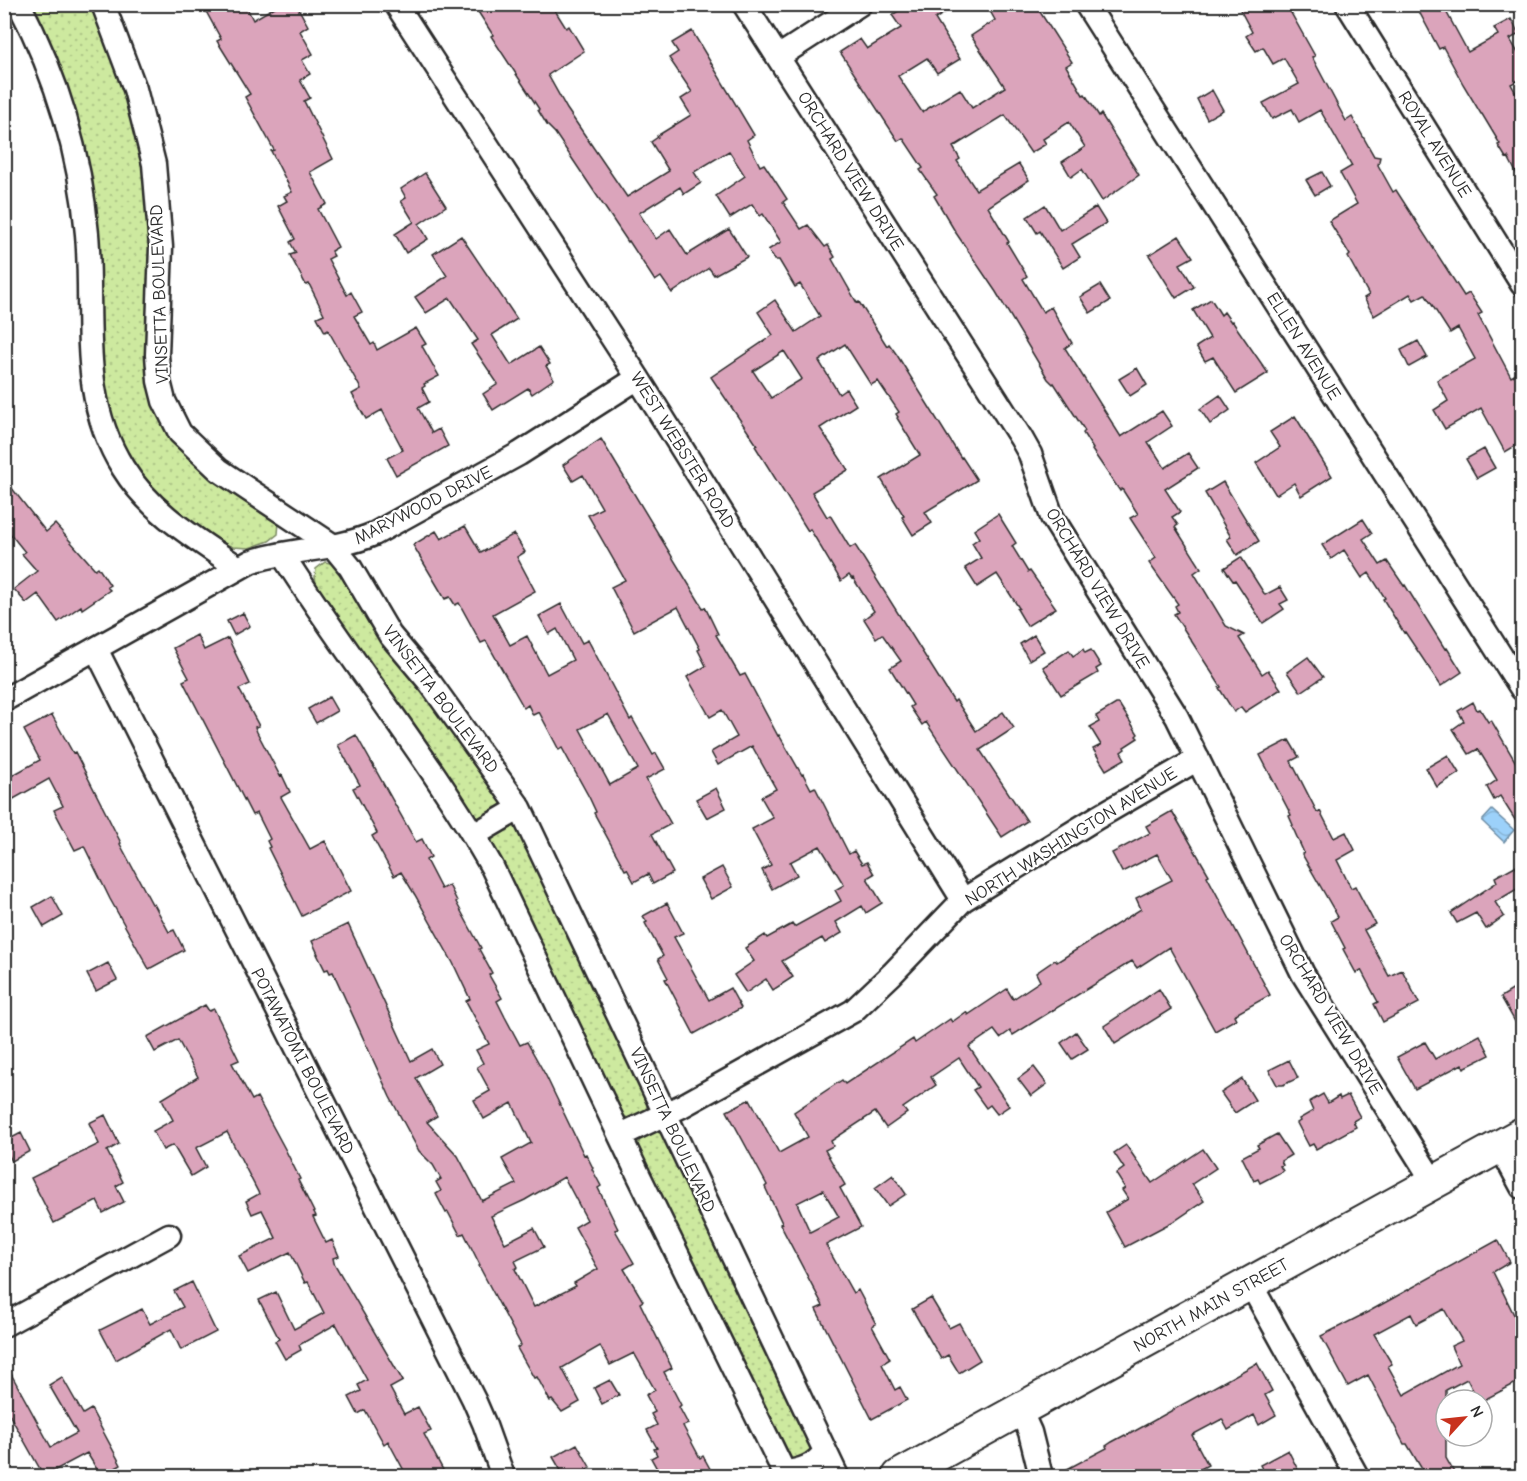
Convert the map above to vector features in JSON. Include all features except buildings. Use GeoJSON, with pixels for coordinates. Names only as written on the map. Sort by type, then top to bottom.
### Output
{"type":"FeatureCollection","features":[{"type":"Feature","properties":{"kind":"main road","name":"NORTH MAIN STREET"},"geometry":{"type":"LineString","coordinates":[[899,1476],[1511,1140]]}},
{"type":"Feature","properties":{"kind":"street"},"geometry":{"type":"LineString","coordinates":[[19,4],[36,37],[59,93],[78,167],[87,234],[90,374],[96,406],[106,438],[123,468],[158,511],[239,568]]}},
{"type":"Feature","properties":{"kind":"street","name":"VINSETTA BOULEVARD"},"geometry":{"type":"LineString","coordinates":[[103,4],[135,89],[154,164],[161,247],[157,355],[159,381],[164,401],[180,433],[219,470],[332,545],[350,567],[390,635],[431,684],[520,808],[837,1476]]}},
{"type":"Feature","properties":{"kind":"street","name":"WEST WEBSTER ROAD"},"geometry":{"type":"LineString","coordinates":[[396,4],[638,378],[963,900]]}},
{"type":"Feature","properties":{"kind":"street","name":"ORCHARD VIEW DRIVE"},"geometry":{"type":"LineString","coordinates":[[744,4],[1021,438],[1030,454],[1052,517],[1159,687],[1198,759],[1303,974],[1434,1183]]}},
{"type":"Feature","properties":{"kind":"street"},"geometry":{"type":"LineString","coordinates":[[778,57],[860,4]]}},
{"type":"Feature","properties":{"kind":"street","name":"ELLEN AVENUE"},"geometry":{"type":"LineString","coordinates":[[1086,4],[1522,689]]}},
{"type":"Feature","properties":{"kind":"street","name":"ROYAL AVENUE"},"geometry":{"type":"LineString","coordinates":[[1347,4],[1522,284]]}},
{"type":"Feature","properties":{"kind":"street","name":"MARYWOOD DRIVE"},"geometry":{"type":"LineString","coordinates":[[4,700],[239,568],[261,558],[353,543],[374,534],[519,454],[638,378]]}},
{"type":"Feature","properties":{"kind":"street"},"geometry":{"type":"LineString","coordinates":[[282,554],[316,608],[474,835],[512,907],[785,1474],[812,1465],[825,1451]]}},
{"type":"Feature","properties":{"kind":"street","name":"POTAWATOMI BOULEVARD"},"geometry":{"type":"LineString","coordinates":[[96,649],[474,1400],[503,1476]]}},
{"type":"Feature","properties":{"kind":"street","name":"NORTH WASHINGTON AVENUE"},"geometry":{"type":"LineString","coordinates":[[621,1136],[853,1011],[963,900],[1198,759]]}},
{"type":"Feature","properties":{"kind":"street"},"geometry":{"type":"LineString","coordinates":[[474,835],[520,808]]}},
{"type":"Feature","properties":{"kind":"street"},"geometry":{"type":"LineString","coordinates":[[1511,1140],[1522,1187]]}},
{"type":"Feature","properties":{"kind":"street"},"geometry":{"type":"LineString","coordinates":[[4,1325],[168,1235]]}},
{"type":"Feature","properties":{"kind":"street"},"geometry":{"type":"LineString","coordinates":[[1250,1283],[1357,1476]]}},
{"type":"Feature","properties":{"kind":"street"},"geometry":{"type":"LineString","coordinates":[[1020,1410],[1030,1432],[1041,1476]]}},
{"type":"Feature","properties":{"kind":"green space"},"geometry":{"type":"Polygon","coordinates":[[[30,5],[95,5],[111,41],[140,146],[151,223],[152,392],[279,522],[278,534],[269,541],[249,548],[233,547],[212,539],[174,512],[128,461],[102,397],[96,253],[30,5]]]}},
{"type":"Feature","properties":{"kind":"green space"},"geometry":{"type":"Polygon","coordinates":[[[325,562],[335,564],[502,801],[500,808],[480,819],[473,816],[317,589],[316,569],[325,562]]]}},
{"type":"Feature","properties":{"kind":"green space"},"geometry":{"type":"Polygon","coordinates":[[[509,825],[517,827],[648,1102],[645,1113],[629,1119],[621,1114],[492,846],[499,831],[509,825]]]}},
{"type":"Feature","properties":{"kind":"green space"},"geometry":{"type":"Polygon","coordinates":[[[655,1131],[662,1134],[814,1449],[800,1464],[788,1459],[637,1147],[641,1136],[655,1131]]]}},
{"type":"Feature","properties":{"kind":"water"},"geometry":{"type":"Polygon","coordinates":[[[1492,810],[1514,830],[1504,842],[1482,821],[1492,810]]]}}]}
